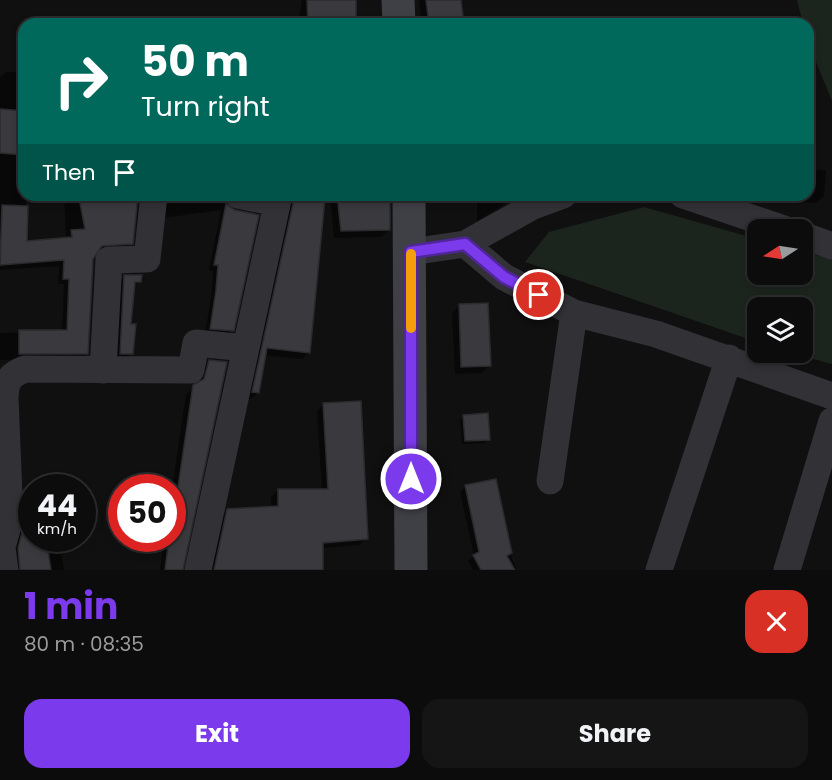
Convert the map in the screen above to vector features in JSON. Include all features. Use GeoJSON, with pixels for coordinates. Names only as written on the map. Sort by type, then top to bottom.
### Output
{"type":"FeatureCollection","features":[{"type":"Feature","properties":{"kind":"main road"},"geometry":{"type":"LineString","coordinates":[[398,0],[399,18]]}},
{"type":"Feature","properties":{"kind":"main road"},"geometry":{"type":"LineString","coordinates":[[409,201],[411,570]]}},
{"type":"Feature","properties":{"kind":"street"},"geometry":{"type":"LineString","coordinates":[[103,370],[110,260],[147,259],[153,201]]}},
{"type":"Feature","properties":{"kind":"street"},"geometry":{"type":"LineString","coordinates":[[198,570],[278,201]]}},
{"type":"Feature","properties":{"kind":"street"},"geometry":{"type":"LineString","coordinates":[[411,252],[465,244],[533,206],[547,201]]}},
{"type":"Feature","properties":{"kind":"street"},"geometry":{"type":"LineString","coordinates":[[701,201],[754,219]]}},
{"type":"Feature","properties":{"kind":"street"},"geometry":{"type":"LineString","coordinates":[[813,239],[832,246]]}},
{"type":"Feature","properties":{"kind":"street"},"geometry":{"type":"LineString","coordinates":[[465,244],[504,277],[574,313],[656,334],[832,396]]}},
{"type":"Feature","properties":{"kind":"street"},"geometry":{"type":"LineString","coordinates":[[550,481],[574,313]]}},
{"type":"Feature","properties":{"kind":"street"},"geometry":{"type":"LineString","coordinates":[[5,570],[2,547],[10,519],[4,438],[6,383],[14,373],[25,369],[191,370],[196,343],[246,348]]}},
{"type":"Feature","properties":{"kind":"street"},"geometry":{"type":"LineString","coordinates":[[659,570],[729,358]]}},
{"type":"Feature","properties":{"kind":"street"},"geometry":{"type":"LineString","coordinates":[[787,570],[832,421]]}},
{"type":"Feature","properties":{"kind":"shaded area"},"geometry":{"type":"Polygon","coordinates":[[[797,0],[832,0],[832,101],[814,57],[814,18],[802,18],[797,0]]]}},
{"type":"Feature","properties":{"kind":"shaded area"},"geometry":{"type":"Polygon","coordinates":[[[644,207],[747,236],[747,285],[813,285],[813,254],[832,259],[832,364],[813,359],[813,297],[747,297],[747,339],[525,262],[549,232],[644,207]]]}},
{"type":"Feature","properties":{"kind":"building"},"geometry":{"type":"Polygon","coordinates":[[[307,0],[356,0],[356,18],[308,18],[307,0]]]}},
{"type":"Feature","properties":{"kind":"building"},"geometry":{"type":"Polygon","coordinates":[[[426,0],[461,0],[463,18],[428,18],[426,0]]]}},
{"type":"Feature","properties":{"kind":"building"},"geometry":{"type":"Polygon","coordinates":[[[0,109],[18,110],[18,154],[0,153],[0,109]]]}},
{"type":"Feature","properties":{"kind":"building"},"geometry":{"type":"Polygon","coordinates":[[[137,201],[133,244],[102,246],[93,259],[88,354],[19,354],[19,330],[67,330],[69,279],[63,279],[64,260],[0,265],[2,205],[28,206],[27,241],[72,237],[71,230],[85,229],[80,203],[137,201]]]}},
{"type":"Feature","properties":{"kind":"building"},"geometry":{"type":"Polygon","coordinates":[[[294,201],[325,201],[310,353],[267,348],[259,393],[252,392],[294,201]]]}},
{"type":"Feature","properties":{"kind":"building"},"geometry":{"type":"Polygon","coordinates":[[[338,201],[390,201],[390,230],[341,231],[338,201]]]}},
{"type":"Feature","properties":{"kind":"building"},"geometry":{"type":"Polygon","coordinates":[[[226,204],[235,210],[259,215],[234,331],[210,329],[218,265],[214,265],[226,204]]]}},
{"type":"Feature","properties":{"kind":"building"},"geometry":{"type":"Polygon","coordinates":[[[124,275],[142,275],[141,282],[135,282],[131,324],[136,324],[133,354],[120,354],[124,275]]]}},
{"type":"Feature","properties":{"kind":"building"},"geometry":{"type":"Polygon","coordinates":[[[488,303],[491,366],[461,367],[459,304],[488,303]]]}},
{"type":"Feature","properties":{"kind":"building"},"geometry":{"type":"Polygon","coordinates":[[[209,360],[227,362],[183,570],[165,570],[167,552],[186,552],[186,474],[180,474],[193,385],[204,379],[209,360]]]}},
{"type":"Feature","properties":{"kind":"building"},"geometry":{"type":"Polygon","coordinates":[[[361,401],[368,539],[323,543],[323,570],[214,570],[227,509],[278,506],[278,489],[328,489],[323,403],[361,401]]]}},
{"type":"Feature","properties":{"kind":"building"},"geometry":{"type":"Polygon","coordinates":[[[488,413],[490,440],[465,441],[463,415],[488,413]]]}},
{"type":"Feature","properties":{"kind":"building"},"geometry":{"type":"Polygon","coordinates":[[[496,479],[512,553],[507,556],[515,570],[481,570],[473,555],[479,552],[465,485],[496,479]]]}},
{"type":"Feature","properties":{"kind":"building"},"geometry":{"type":"Polygon","coordinates":[[[18,552],[48,552],[51,570],[20,570],[18,552]]]}},
{"type":"Feature","properties":{"kind":"slow traffic"},"geometry":{"type":"LineString","coordinates":[[411,254],[411,328]]}},
{"type":"Feature","properties":{"kind":"route"},"geometry":{"type":"LineString","coordinates":[[411,479],[411,252],[465,244],[504,277],[539,295]]}}]}
